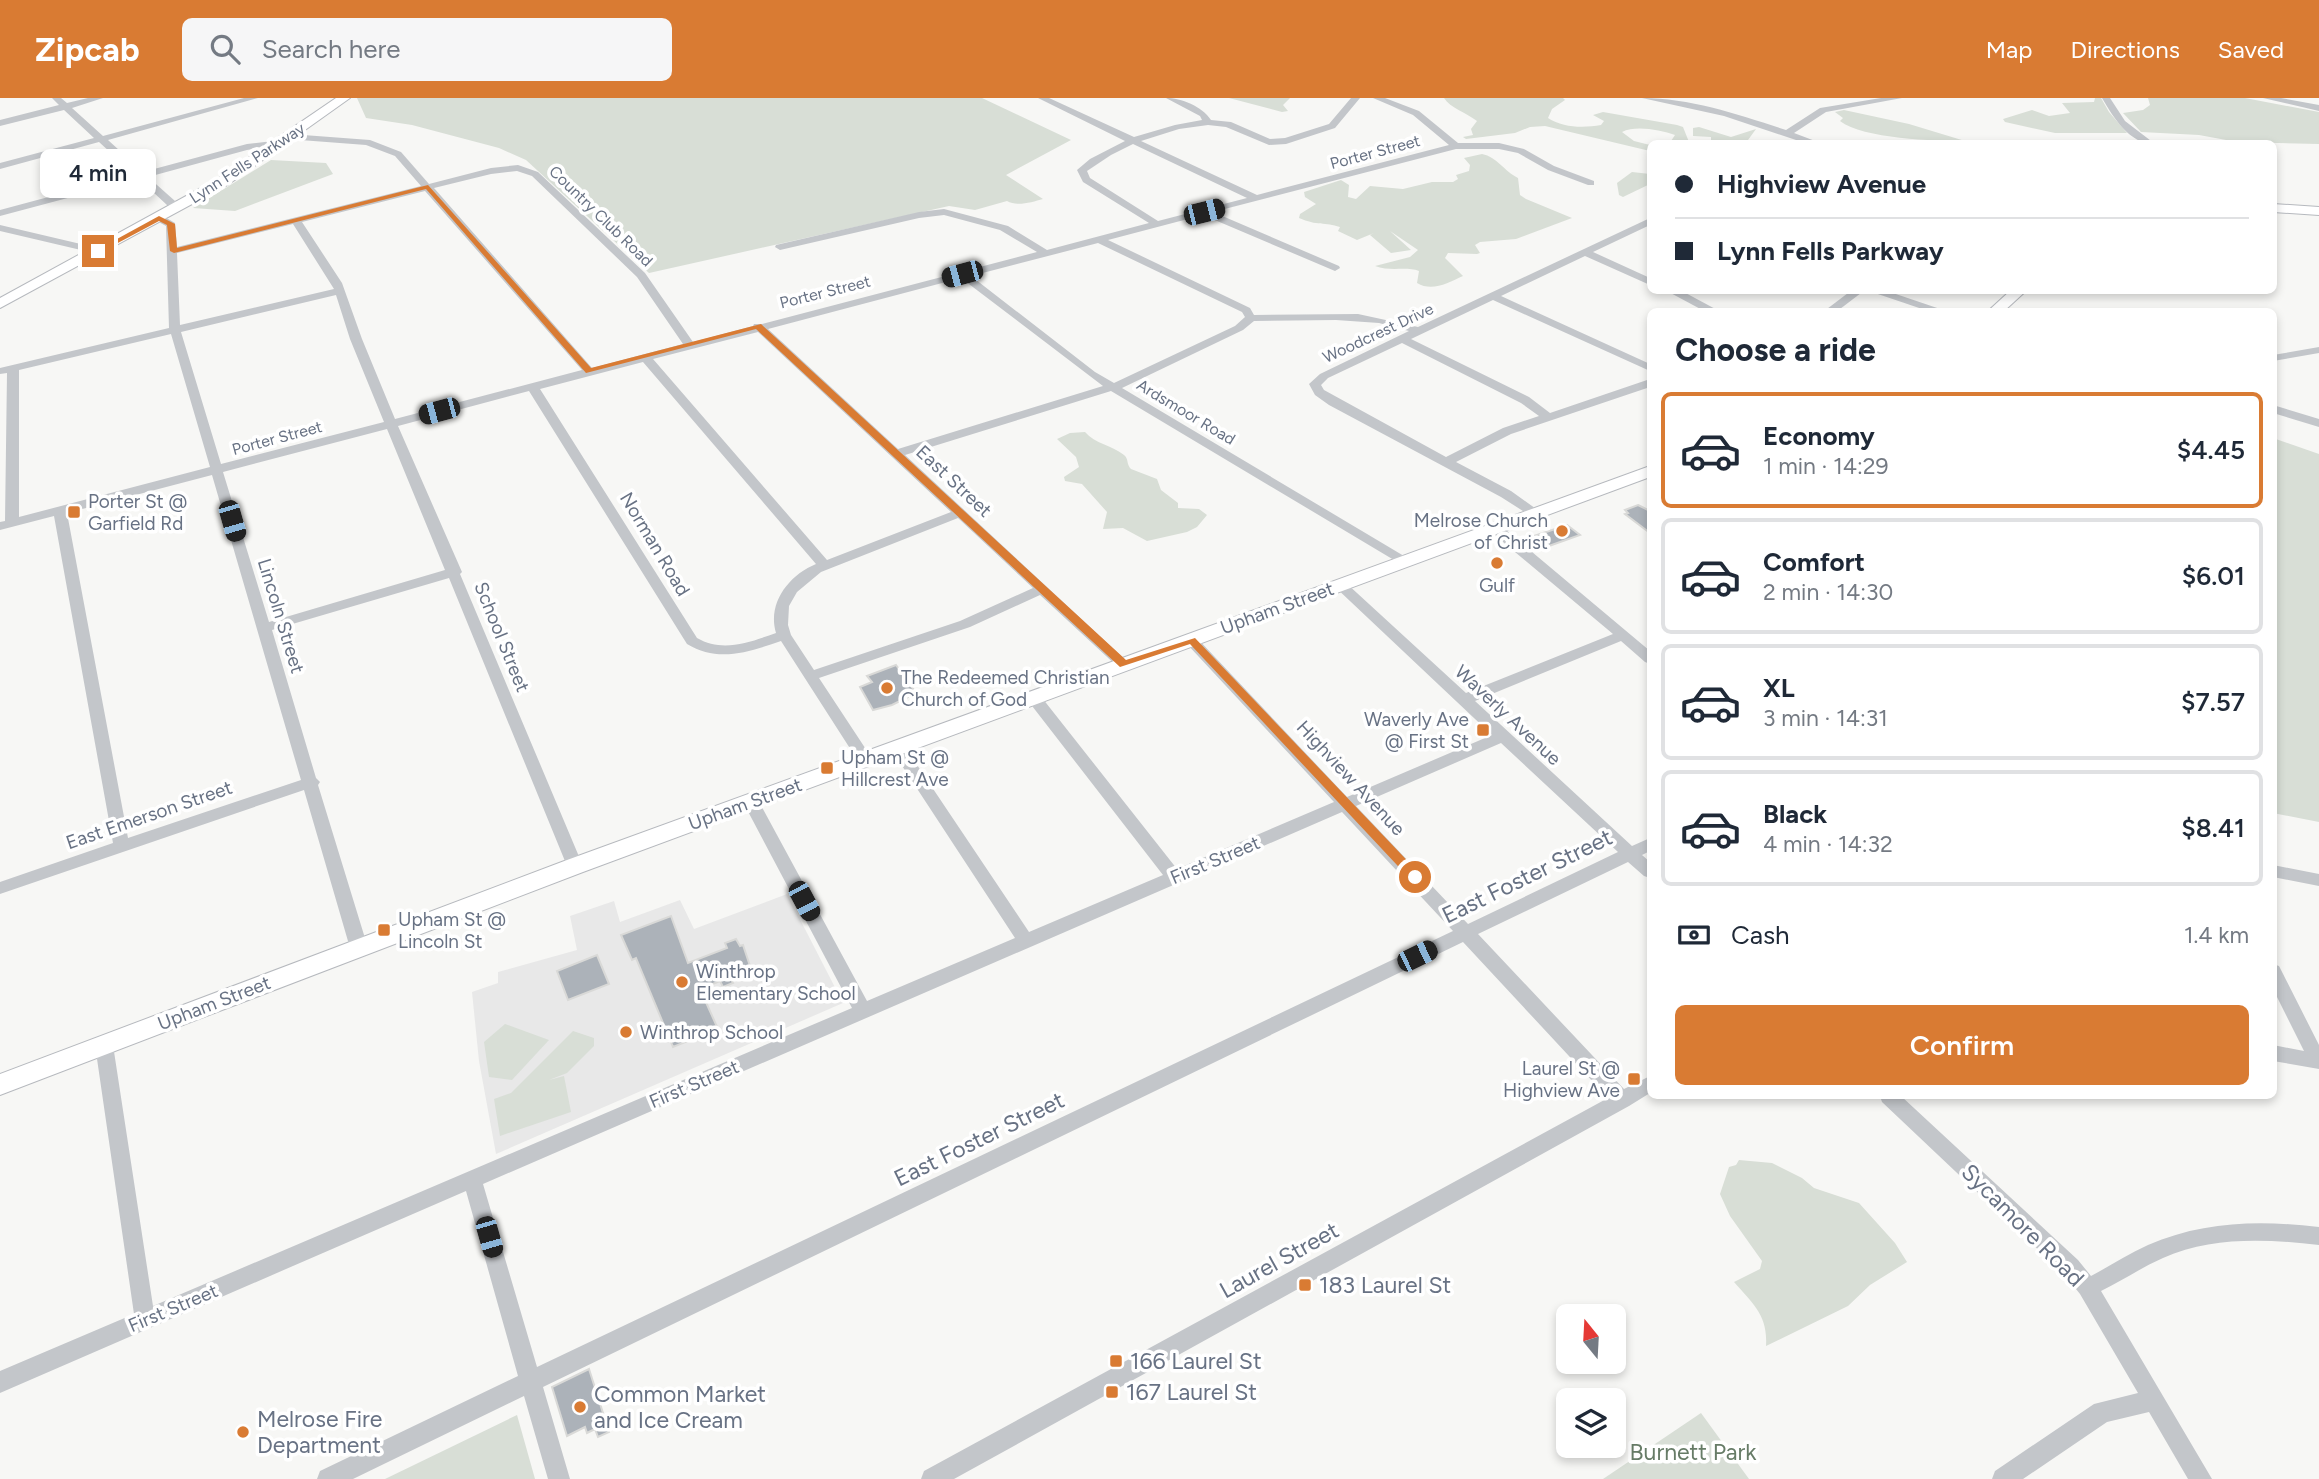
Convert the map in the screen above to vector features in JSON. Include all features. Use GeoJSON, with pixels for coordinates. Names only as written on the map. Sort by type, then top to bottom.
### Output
{"type":"FeatureCollection","features":[{"type":"Feature","properties":{"kind":"main road","name":"Lynn Fells Parkway"},"geometry":{"type":"LineString","coordinates":[[0,304],[181,206],[286,140],[344,98]]}},
{"type":"Feature","properties":{"kind":"main road"},"geometry":{"type":"LineString","coordinates":[[2277,208],[2319,211]]}},
{"type":"Feature","properties":{"kind":"main road"},"geometry":{"type":"LineString","coordinates":[[1999,308],[2015,294]]}},
{"type":"Feature","properties":{"kind":"main road","name":"Upham Street"},"geometry":{"type":"LineString","coordinates":[[0,1085],[575,866],[1647,472]]}},
{"type":"Feature","properties":{"kind":"street"},"geometry":{"type":"LineString","coordinates":[[56,98],[171,203],[181,206]]}},
{"type":"Feature","properties":{"kind":"street"},"geometry":{"type":"LineString","coordinates":[[0,124],[99,98]]}},
{"type":"Feature","properties":{"kind":"street"},"geometry":{"type":"LineString","coordinates":[[0,166],[254,98]]}},
{"type":"Feature","properties":{"kind":"street"},"geometry":{"type":"LineString","coordinates":[[1042,98],[1258,198]]}},
{"type":"Feature","properties":{"kind":"street"},"geometry":{"type":"LineString","coordinates":[[1170,98],[1203,114],[1208,122]]}},
{"type":"Feature","properties":{"kind":"street"},"geometry":{"type":"LineString","coordinates":[[1157,224],[1082,174],[1087,165],[1136,140],[1176,126],[1208,122],[1228,124],[1269,142],[1286,141],[1332,127],[1356,98]]}},
{"type":"Feature","properties":{"kind":"street"},"geometry":{"type":"LineString","coordinates":[[1377,98],[1416,113],[1456,146]]}},
{"type":"Feature","properties":{"kind":"street"},"geometry":{"type":"LineString","coordinates":[[1646,98],[1681,101],[1808,140]]}},
{"type":"Feature","properties":{"kind":"street"},"geometry":{"type":"LineString","coordinates":[[1788,133],[1823,110],[1898,98]]}},
{"type":"Feature","properties":{"kind":"street"},"geometry":{"type":"LineString","coordinates":[[2106,98],[2123,123],[2146,140]]}},
{"type":"Feature","properties":{"kind":"street"},"geometry":{"type":"LineString","coordinates":[[2267,98],[2319,108]]}},
{"type":"Feature","properties":{"kind":"street"},"geometry":{"type":"LineString","coordinates":[[0,213],[249,146],[286,140],[367,142],[401,156],[589,371]]}},
{"type":"Feature","properties":{"kind":"street","name":"Porter Street"},"geometry":{"type":"LineString","coordinates":[[6,525],[689,344],[1456,146],[1499,146],[1521,151],[1551,168],[1591,184]]}},
{"type":"Feature","properties":{"kind":"street","name":"Country Club Road"},"geometry":{"type":"LineString","coordinates":[[174,251],[500,169],[521,169],[533,173],[641,276],[689,344]]}},
{"type":"Feature","properties":{"kind":"street"},"geometry":{"type":"LineString","coordinates":[[780,247],[919,215],[944,212],[1000,226],[1045,253]]}},
{"type":"Feature","properties":{"kind":"street"},"geometry":{"type":"LineString","coordinates":[[1204,212],[1335,268]]}},
{"type":"Feature","properties":{"kind":"street","name":"Lincoln Street"},"geometry":{"type":"LineString","coordinates":[[159,218],[171,224],[175,330],[312,782],[359,948]]}},
{"type":"Feature","properties":{"kind":"street","name":"School Street"},"geometry":{"type":"LineString","coordinates":[[296,220],[340,291],[354,335],[455,572],[575,866]]}},
{"type":"Feature","properties":{"kind":"street","name":"Woodcrest Drive"},"geometry":{"type":"LineString","coordinates":[[1534,514],[1506,494],[1333,402],[1315,386],[1324,376],[1647,222]]}},
{"type":"Feature","properties":{"kind":"street"},"geometry":{"type":"LineString","coordinates":[[0,228],[98,251]]}},
{"type":"Feature","properties":{"kind":"street"},"geometry":{"type":"LineString","coordinates":[[1098,239],[1246,310],[1251,317]]}},
{"type":"Feature","properties":{"kind":"street"},"geometry":{"type":"LineString","coordinates":[[1585,252],[1647,281]]}},
{"type":"Feature","properties":{"kind":"street","name":"Ardsmoor Road"},"geometry":{"type":"LineString","coordinates":[[962,274],[1071,360],[1404,562]]}},
{"type":"Feature","properties":{"kind":"street"},"geometry":{"type":"LineString","coordinates":[[0,371],[340,291]]}},
{"type":"Feature","properties":{"kind":"street"},"geometry":{"type":"LineString","coordinates":[[1678,294],[1708,308]]}},
{"type":"Feature","properties":{"kind":"street"},"geometry":{"type":"LineString","coordinates":[[1834,308],[1854,294]]}},
{"type":"Feature","properties":{"kind":"street"},"geometry":{"type":"LineString","coordinates":[[1884,294],[1931,308]]}},
{"type":"Feature","properties":{"kind":"street"},"geometry":{"type":"LineString","coordinates":[[1493,296],[1647,367]]}},
{"type":"Feature","properties":{"kind":"street"},"geometry":{"type":"LineString","coordinates":[[895,454],[1113,387],[1239,328],[1251,317],[1373,318],[1397,322],[1419,331]]}},
{"type":"Feature","properties":{"kind":"street","name":"East Street"},"geometry":{"type":"LineString","coordinates":[[758,326],[1124,665]]}},
{"type":"Feature","properties":{"kind":"street"},"geometry":{"type":"LineString","coordinates":[[1402,339],[1522,399],[1547,416]]}},
{"type":"Feature","properties":{"kind":"street"},"geometry":{"type":"LineString","coordinates":[[2277,357],[2319,350]]}},
{"type":"Feature","properties":{"kind":"street"},"geometry":{"type":"LineString","coordinates":[[644,356],[824,565]]}},
{"type":"Feature","properties":{"kind":"street"},"geometry":{"type":"LineString","coordinates":[[6,525],[6,413],[13,368]]}},
{"type":"Feature","properties":{"kind":"street"},"geometry":{"type":"LineString","coordinates":[[1447,462],[1496,436],[1547,416],[1647,384]]}},
{"type":"Feature","properties":{"kind":"street","name":"Norman Road"},"geometry":{"type":"LineString","coordinates":[[533,386],[692,641],[706,649],[723,651],[785,635]]}},
{"type":"Feature","properties":{"kind":"street"},"geometry":{"type":"LineString","coordinates":[[2277,410],[2319,423]]}},
{"type":"Feature","properties":{"kind":"street"},"geometry":{"type":"LineString","coordinates":[[60,511],[122,847]]}},
{"type":"Feature","properties":{"kind":"street"},"geometry":{"type":"LineString","coordinates":[[866,760],[785,635],[779,618],[784,600],[802,578],[824,565],[959,513]]}},
{"type":"Feature","properties":{"kind":"street"},"geometry":{"type":"LineString","coordinates":[[1495,528],[1647,656]]}},
{"type":"Feature","properties":{"kind":"street"},"geometry":{"type":"LineString","coordinates":[[264,628],[455,572]]}},
{"type":"Feature","properties":{"kind":"street","name":"Waverly Avenue"},"geometry":{"type":"LineString","coordinates":[[1340,585],[1647,869]]}},
{"type":"Feature","properties":{"kind":"street"},"geometry":{"type":"LineString","coordinates":[[811,676],[965,624],[1042,589]]}},
{"type":"Feature","properties":{"kind":"street"},"geometry":{"type":"LineString","coordinates":[[1464,700],[1623,635]]}},
{"type":"Feature","properties":{"kind":"street","name":"Highview Avenue"},"geometry":{"type":"LineString","coordinates":[[1191,640],[1348,804],[1622,1100]]}},
{"type":"Feature","properties":{"kind":"street"},"geometry":{"type":"LineString","coordinates":[[1034,698],[1174,878]]}},
{"type":"Feature","properties":{"kind":"street","name":"First Street"},"geometry":{"type":"LineString","coordinates":[[0,1382],[1503,736]]}},
{"type":"Feature","properties":{"kind":"street"},"geometry":{"type":"LineString","coordinates":[[898,748],[1026,941]]}},
{"type":"Feature","properties":{"kind":"street","name":"East Emerson Street"},"geometry":{"type":"LineString","coordinates":[[0,888],[312,782]]}},
{"type":"Feature","properties":{"kind":"street"},"geometry":{"type":"LineString","coordinates":[[751,802],[863,1011]]}},
{"type":"Feature","properties":{"kind":"street","name":"East Foster Street"},"geometry":{"type":"LineString","coordinates":[[328,1479],[1647,845]]}},
{"type":"Feature","properties":{"kind":"street"},"geometry":{"type":"LineString","coordinates":[[2277,872],[2319,880]]}},
{"type":"Feature","properties":{"kind":"street"},"geometry":{"type":"LineString","coordinates":[[2277,979],[2318,1061]]}},
{"type":"Feature","properties":{"kind":"street"},"geometry":{"type":"LineString","coordinates":[[104,1045],[145,1320]]}},
{"type":"Feature","properties":{"kind":"street"},"geometry":{"type":"LineString","coordinates":[[2277,1054],[2318,1061]]}},
{"type":"Feature","properties":{"kind":"street","name":"Laurel Street"},"geometry":{"type":"LineString","coordinates":[[932,1479],[1647,1086]]}},
{"type":"Feature","properties":{"kind":"street","name":"Sycamore Road"},"geometry":{"type":"LineString","coordinates":[[1892,1099],[2059,1254],[2087,1287],[2201,1479]]}},
{"type":"Feature","properties":{"kind":"street"},"geometry":{"type":"LineString","coordinates":[[472,1179],[559,1479]]}},
{"type":"Feature","properties":{"kind":"street"},"geometry":{"type":"LineString","coordinates":[[2087,1287],[2152,1253],[2188,1240],[2242,1231],[2319,1236]]}},
{"type":"Feature","properties":{"kind":"street"},"geometry":{"type":"LineString","coordinates":[[2003,1479],[2102,1412],[2154,1400]]}},
{"type":"Feature","properties":{"kind":"shaded area","name":"Winthrop School"},"geometry":{"type":"Polygon","coordinates":[[[787,894],[843,1003],[496,1154],[479,1061],[472,992],[498,983],[498,972],[577,950],[570,916],[614,901],[620,922],[680,900],[694,929],[787,894]]]}},
{"type":"Feature","properties":{"kind":"green space"},"geometry":{"type":"Polygon","coordinates":[[[357,98],[982,98],[1071,140],[1006,175],[1043,199],[1020,204],[1007,201],[975,210],[949,206],[649,273],[526,160],[499,148],[412,125],[366,118],[357,98]]]}},
{"type":"Feature","properties":{"kind":"green space"},"geometry":{"type":"Polygon","coordinates":[[[1229,98],[1290,98],[1283,105],[1288,111],[1282,112],[1229,98]]]}},
{"type":"Feature","properties":{"kind":"green space"},"geometry":{"type":"Polygon","coordinates":[[[1444,98],[1563,98],[1565,100],[1552,109],[1548,118],[1560,124],[1581,127],[1601,125],[1604,121],[1593,115],[1603,112],[1677,125],[1683,127],[1688,140],[1672,140],[1675,135],[1655,130],[1634,129],[1622,132],[1634,141],[1647,144],[1647,150],[1545,126],[1466,139],[1463,137],[1473,135],[1471,129],[1477,121],[1450,105],[1444,98]]]}},
{"type":"Feature","properties":{"kind":"green space"},"geometry":{"type":"Polygon","coordinates":[[[2095,98],[2101,98],[2127,133],[2055,133],[2005,122],[2003,119],[2032,110],[2049,116],[2070,113],[2062,103],[2094,102],[2095,98]]]}},
{"type":"Feature","properties":{"kind":"green space"},"geometry":{"type":"Polygon","coordinates":[[[2148,98],[2245,98],[2319,112],[2319,144],[2277,143],[2277,140],[2226,140],[2199,135],[2141,132],[2123,113],[2143,110],[2150,105],[2148,98]]]}},
{"type":"Feature","properties":{"kind":"green space"},"geometry":{"type":"Polygon","coordinates":[[[1844,110],[1909,124],[1962,140],[1900,138],[1865,132],[1840,121],[1843,118],[1835,112],[1844,110]]]}},
{"type":"Feature","properties":{"kind":"green space"},"geometry":{"type":"Polygon","coordinates":[[[1699,127],[1731,137],[1756,129],[1748,140],[1711,140],[1711,137],[1693,136],[1693,128],[1699,127]]]}},
{"type":"Feature","properties":{"kind":"green space"},"geometry":{"type":"Polygon","coordinates":[[[1482,154],[1492,158],[1518,178],[1520,195],[1572,218],[1516,239],[1480,242],[1475,245],[1480,253],[1477,254],[1448,253],[1445,258],[1463,276],[1446,284],[1423,286],[1417,283],[1419,271],[1375,266],[1410,257],[1418,250],[1390,231],[1411,250],[1391,253],[1370,235],[1374,233],[1357,240],[1338,231],[1340,227],[1299,218],[1300,214],[1316,204],[1305,197],[1304,192],[1341,180],[1349,185],[1348,197],[1356,199],[1370,186],[1403,189],[1432,182],[1453,182],[1458,179],[1456,175],[1469,171],[1470,165],[1464,158],[1482,154]]]}},
{"type":"Feature","properties":{"kind":"green space"},"geometry":{"type":"Polygon","coordinates":[[[271,160],[326,163],[333,174],[235,211],[193,208],[271,160]]]}},
{"type":"Feature","properties":{"kind":"green space"},"geometry":{"type":"Polygon","coordinates":[[[1632,172],[1647,174],[1647,185],[1623,197],[1619,195],[1617,183],[1632,172]]]}},
{"type":"Feature","properties":{"kind":"green space"},"geometry":{"type":"Polygon","coordinates":[[[1085,432],[1124,455],[1131,469],[1157,479],[1161,490],[1178,503],[1178,508],[1199,509],[1207,515],[1197,527],[1187,532],[1147,541],[1123,528],[1103,529],[1107,512],[1082,484],[1065,481],[1064,477],[1079,467],[1076,457],[1057,439],[1070,433],[1085,432]]]}},
{"type":"Feature","properties":{"kind":"green space"},"geometry":{"type":"Polygon","coordinates":[[[2277,439],[2319,454],[2319,822],[2277,814],[2277,439]]]}},
{"type":"Feature","properties":{"kind":"green space"},"geometry":{"type":"Polygon","coordinates":[[[505,1024],[549,1040],[512,1080],[489,1077],[484,1042],[505,1024]]]}},
{"type":"Feature","properties":{"kind":"green space"},"geometry":{"type":"Polygon","coordinates":[[[573,1031],[594,1038],[594,1046],[567,1073],[549,1080],[564,1076],[571,1112],[500,1136],[494,1099],[511,1093],[573,1031]]]}},
{"type":"Feature","properties":{"kind":"green space"},"geometry":{"type":"Polygon","coordinates":[[[1739,1160],[1772,1163],[1802,1178],[1814,1188],[1859,1203],[1895,1243],[1907,1262],[1870,1285],[1848,1306],[1766,1346],[1762,1318],[1734,1282],[1760,1269],[1762,1261],[1730,1216],[1720,1194],[1729,1167],[1736,1165],[1739,1160]]]}},
{"type":"Feature","properties":{"kind":"green space","name":"Burnett Park"},"geometry":{"type":"Polygon","coordinates":[[[1701,1413],[1749,1479],[1603,1479],[1701,1413]]]}},
{"type":"Feature","properties":{"kind":"green space"},"geometry":{"type":"Polygon","coordinates":[[[517,1415],[535,1479],[385,1479],[517,1415]]]}},
{"type":"Feature","properties":{"kind":"building"},"geometry":{"type":"Polygon","coordinates":[[[1638,505],[1647,510],[1647,531],[1625,514],[1628,513],[1625,510],[1638,505]]]}},
{"type":"Feature","properties":{"kind":"building","name":"Melrose Church of Christ"},"geometry":{"type":"Polygon","coordinates":[[[1567,525],[1580,535],[1546,547],[1534,536],[1567,525]]]}},
{"type":"Feature","properties":{"kind":"building","name":"The Redeemed Christian Church of God"},"geometry":{"type":"Polygon","coordinates":[[[896,665],[916,693],[892,705],[873,710],[860,687],[872,682],[867,676],[896,665]]]}},
{"type":"Feature","properties":{"kind":"building","name":"Winthrop Elementary School"},"geometry":{"type":"Polygon","coordinates":[[[671,916],[688,963],[727,948],[725,943],[736,939],[740,946],[743,945],[751,969],[730,977],[733,983],[723,987],[720,981],[700,989],[718,1029],[673,1047],[636,958],[632,960],[621,935],[671,916]]]}},
{"type":"Feature","properties":{"kind":"building"},"geometry":{"type":"Polygon","coordinates":[[[597,955],[609,984],[568,1000],[557,971],[597,955]]]}},
{"type":"Feature","properties":{"kind":"building","name":"Common Market and Ice Cream"},"geometry":{"type":"Polygon","coordinates":[[[589,1369],[609,1432],[598,1437],[595,1429],[587,1433],[585,1427],[567,1436],[552,1387],[589,1369]]]}},
{"type":"Feature","properties":{"kind":"place","name":"Porter St @ Garfield Rd"},"geometry":{"type":"Point","coordinates":[74,512]}},
{"type":"Feature","properties":{"kind":"place","name":"Melrose Church of Christ"},"geometry":{"type":"Point","coordinates":[1562,531]}},
{"type":"Feature","properties":{"kind":"place","name":"Gulf"},"geometry":{"type":"Point","coordinates":[1497,563]}},
{"type":"Feature","properties":{"kind":"place","name":"The Redeemed Christian Church of God"},"geometry":{"type":"Point","coordinates":[887,688]}},
{"type":"Feature","properties":{"kind":"place","name":"Waverly Ave @ First St"},"geometry":{"type":"Point","coordinates":[1483,730]}},
{"type":"Feature","properties":{"kind":"place","name":"Upham St @ Hillcrest Ave"},"geometry":{"type":"Point","coordinates":[827,768]}},
{"type":"Feature","properties":{"kind":"place","name":"Upham St @ Lincoln St"},"geometry":{"type":"Point","coordinates":[384,930]}},
{"type":"Feature","properties":{"kind":"place","name":"Winthrop Elementary School"},"geometry":{"type":"Point","coordinates":[682,982]}},
{"type":"Feature","properties":{"kind":"place","name":"Winthrop School"},"geometry":{"type":"Point","coordinates":[626,1032]}},
{"type":"Feature","properties":{"kind":"place","name":"Laurel St @ Highview Ave"},"geometry":{"type":"Point","coordinates":[1634,1079]}},
{"type":"Feature","properties":{"kind":"place","name":"183 Laurel St"},"geometry":{"type":"Point","coordinates":[1305,1285]}},
{"type":"Feature","properties":{"kind":"place","name":"166 Laurel St"},"geometry":{"type":"Point","coordinates":[1116,1361]}},
{"type":"Feature","properties":{"kind":"place","name":"167 Laurel St"},"geometry":{"type":"Point","coordinates":[1112,1392]}},
{"type":"Feature","properties":{"kind":"place","name":"Common Market and Ice Cream"},"geometry":{"type":"Point","coordinates":[580,1407]}},
{"type":"Feature","properties":{"kind":"place","name":"Melrose Fire Department"},"geometry":{"type":"Point","coordinates":[243,1432]}},
{"type":"Feature","properties":{"kind":"route"},"geometry":{"type":"LineString","coordinates":[[98,251],[159,218],[171,224],[174,251],[428,187],[589,371],[758,326],[1124,665],[1191,640],[1415,877]]}}]}
